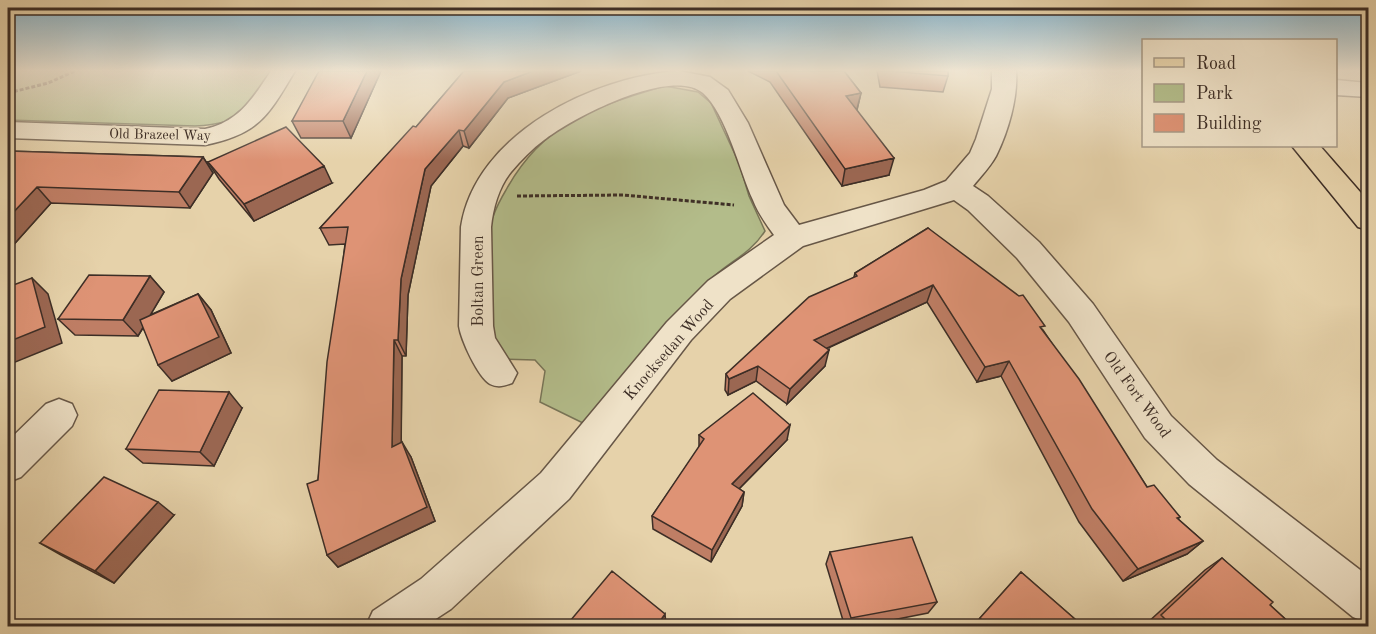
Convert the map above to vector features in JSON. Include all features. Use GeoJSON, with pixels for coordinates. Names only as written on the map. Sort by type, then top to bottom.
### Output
{"type":"FeatureCollection","features":[{"type":"Feature","properties":{"kind":"main road"},"geometry":{"type":"LineString","coordinates":[[1306,147],[1368,220]]}},
{"type":"Feature","properties":{"kind":"street","name":"Old Brazeel Way"},"geometry":{"type":"LineString","coordinates":[[8,130],[205,137],[226,134],[246,123],[262,101]]}},
{"type":"Feature","properties":{"kind":"street","name":"Boltan Green"},"geometry":{"type":"LineString","coordinates":[[500,373],[477,337],[475,235],[479,209],[503,166],[543,127],[596,101]]}},
{"type":"Feature","properties":{"kind":"street","name":"Boltan Green"},"geometry":{"type":"LineString","coordinates":[[723,101],[745,146],[768,203],[792,238]]}},
{"type":"Feature","properties":{"kind":"street","name":"Knocksedan Wood"},"geometry":{"type":"LineString","coordinates":[[388,627],[436,594],[555,486],[679,331],[719,290],[792,238],[847,220],[932,198],[956,188],[982,156],[1001,101]]}},
{"type":"Feature","properties":{"kind":"street","name":"Old Fort Wood"},"geometry":{"type":"LineString","coordinates":[[956,188],[978,203],[1029,250],[1081,313],[1158,427],[1203,472],[1368,602]]}},
{"type":"Feature","properties":{"kind":"street"},"geometry":{"type":"LineString","coordinates":[[8,465],[59,415]]}},
{"type":"Feature","properties":{"kind":"path"},"geometry":{"type":"LineString","coordinates":[[487,193],[558,197],[623,195],[741,205],[768,203]]}},
{"type":"Feature","properties":{"kind":"green space"},"geometry":{"type":"Polygon","coordinates":[[[8,101],[254,101],[251,106],[235,118],[195,126],[8,120],[8,101]]]}},
{"type":"Feature","properties":{"kind":"green space"},"geometry":{"type":"Polygon","coordinates":[[[708,101],[711,103],[739,163],[749,196],[765,231],[752,247],[715,275],[692,299],[585,424],[540,402],[545,371],[535,360],[498,359],[487,270],[487,241],[494,214],[506,190],[537,148],[573,120],[616,102],[708,101]]]}},
{"type":"Feature","properties":{"kind":"building"},"geometry":{"type":"Polygon","coordinates":[[[303,101],[353,101],[343,121],[292,121],[303,101]]]}},
{"type":"Feature","properties":{"kind":"building"},"geometry":{"type":"Polygon","coordinates":[[[439,101],[489,101],[464,131],[459,130],[425,169],[401,279],[398,340],[394,340],[392,447],[402,442],[427,507],[327,555],[307,484],[318,480],[327,362],[348,227],[320,228],[413,126],[416,127],[439,101]]]}},
{"type":"Feature","properties":{"kind":"building"},"geometry":{"type":"Polygon","coordinates":[[[797,101],[850,101],[894,158],[845,169],[797,101]]]}},
{"type":"Feature","properties":{"kind":"building"},"geometry":{"type":"Polygon","coordinates":[[[286,127],[324,166],[244,204],[208,162],[286,127]]]}},
{"type":"Feature","properties":{"kind":"building"},"geometry":{"type":"Polygon","coordinates":[[[8,151],[203,157],[179,192],[37,187],[8,218],[8,151]]]}},
{"type":"Feature","properties":{"kind":"building"},"geometry":{"type":"Polygon","coordinates":[[[928,228],[1019,296],[1023,295],[1045,326],[1040,327],[1079,379],[1147,487],[1154,485],[1180,517],[1177,518],[1203,541],[1138,569],[1092,509],[1009,361],[985,367],[933,285],[814,340],[829,350],[790,389],[758,366],[729,379],[726,374],[809,297],[857,276],[855,273],[928,228]]]}},
{"type":"Feature","properties":{"kind":"building"},"geometry":{"type":"Polygon","coordinates":[[[89,275],[150,276],[123,320],[58,319],[89,275]]]}},
{"type":"Feature","properties":{"kind":"building"},"geometry":{"type":"Polygon","coordinates":[[[32,278],[45,327],[8,342],[8,287],[32,278]]]}},
{"type":"Feature","properties":{"kind":"building"},"geometry":{"type":"Polygon","coordinates":[[[198,294],[219,337],[158,365],[140,320],[198,294]]]}},
{"type":"Feature","properties":{"kind":"building"},"geometry":{"type":"Polygon","coordinates":[[[159,390],[229,392],[200,452],[126,449],[159,390]]]}},
{"type":"Feature","properties":{"kind":"building"},"geometry":{"type":"Polygon","coordinates":[[[753,393],[790,425],[732,484],[744,492],[712,550],[652,516],[704,439],[699,435],[753,393]]]}},
{"type":"Feature","properties":{"kind":"building"},"geometry":{"type":"Polygon","coordinates":[[[104,477],[158,502],[95,571],[40,543],[104,477]]]}},
{"type":"Feature","properties":{"kind":"building"},"geometry":{"type":"Polygon","coordinates":[[[912,537],[937,602],[851,618],[830,552],[912,537]]]}},
{"type":"Feature","properties":{"kind":"building"},"geometry":{"type":"Polygon","coordinates":[[[1222,558],[1273,602],[1270,605],[1294,627],[1173,627],[1161,615],[1222,558]]]}},
{"type":"Feature","properties":{"kind":"building"},"geometry":{"type":"Polygon","coordinates":[[[612,571],[665,614],[656,627],[565,627],[612,571]]]}},
{"type":"Feature","properties":{"kind":"building"},"geometry":{"type":"Polygon","coordinates":[[[1021,572],[1084,627],[988,627],[980,618],[1021,572]]]}}]}
